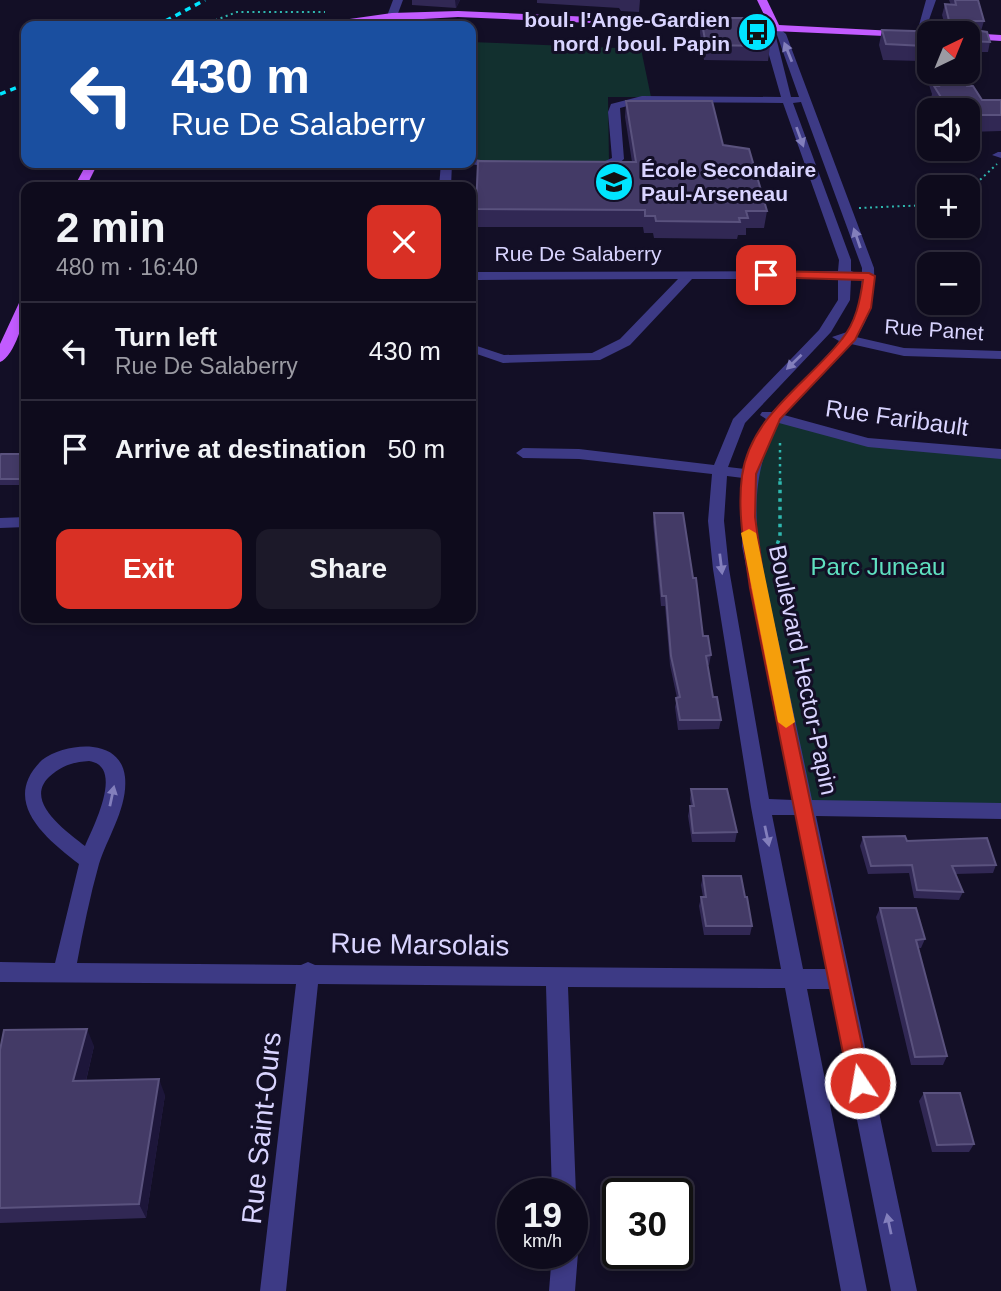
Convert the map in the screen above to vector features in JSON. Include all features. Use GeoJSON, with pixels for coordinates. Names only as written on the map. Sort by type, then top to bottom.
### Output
{"type":"FeatureCollection","features":[{"type":"Feature","properties":{"kind":"main road","name":"Boulevard Hector-Papin"},"geometry":{"type":"LineString","coordinates":[[762,0],[772,22]]}},
{"type":"Feature","properties":{"kind":"main road"},"geometry":{"type":"LineString","coordinates":[[348,21],[392,16],[458,14],[737,26],[772,22],[803,29],[917,34]]}},
{"type":"Feature","properties":{"kind":"main road"},"geometry":{"type":"LineString","coordinates":[[980,37],[1001,38]]}},
{"type":"Feature","properties":{"kind":"main road"},"geometry":{"type":"LineString","coordinates":[[0,358],[21,314]]}},
{"type":"Feature","properties":{"kind":"street"},"geometry":{"type":"LineString","coordinates":[[392,16],[398,0]]}},
{"type":"Feature","properties":{"kind":"street"},"geometry":{"type":"LineString","coordinates":[[927,21],[931,0]]}},
{"type":"Feature","properties":{"kind":"street","name":"Boulevard Hector-Papin"},"geometry":{"type":"LineString","coordinates":[[772,22],[781,34],[807,100],[869,276],[865,308],[849,340],[775,417],[749,474],[750,546],[904,1291]]}},
{"type":"Feature","properties":{"kind":"street","name":"Boulevard Hector-Papin"},"geometry":{"type":"LineString","coordinates":[[772,22],[768,34],[787,100],[845,260],[844,300],[824,332],[748,408],[733,431],[720,469],[716,521],[721,569],[761,807],[796,978],[854,1291]]}},
{"type":"Feature","properties":{"kind":"street"},"geometry":{"type":"LineString","coordinates":[[583,168],[605,167],[618,159],[613,112],[615,106],[622,103],[642,99],[807,100]]}},
{"type":"Feature","properties":{"kind":"street"},"geometry":{"type":"LineString","coordinates":[[476,162],[493,167],[519,167]]}},
{"type":"Feature","properties":{"kind":"street","name":"Rue De Salaberry"},"geometry":{"type":"LineString","coordinates":[[476,350],[503,359],[595,358],[625,342],[689,275]]}},
{"type":"Feature","properties":{"kind":"street","name":"Rue De Salaberry"},"geometry":{"type":"LineString","coordinates":[[476,277],[869,276]]}},
{"type":"Feature","properties":{"kind":"street","name":"Rue Panet"},"geometry":{"type":"LineString","coordinates":[[824,332],[904,352],[1001,355]]}},
{"type":"Feature","properties":{"kind":"street","name":"Rue Faribault"},"geometry":{"type":"LineString","coordinates":[[748,408],[868,442],[1001,454]]}},
{"type":"Feature","properties":{"kind":"street"},"geometry":{"type":"LineString","coordinates":[[523,453],[579,454],[749,474]]}},
{"type":"Feature","properties":{"kind":"street"},"geometry":{"type":"LineString","coordinates":[[0,523],[21,522]]}},
{"type":"Feature","properties":{"kind":"street"},"geometry":{"type":"LineString","coordinates":[[64,971],[90,861],[111,803],[115,773],[109,761],[95,753],[82,753],[64,756],[35,774],[26,785],[25,797],[36,819],[90,861]]}},
{"type":"Feature","properties":{"kind":"street"},"geometry":{"type":"LineString","coordinates":[[761,807],[805,810],[1001,811]]}},
{"type":"Feature","properties":{"kind":"street","name":"Rue Marsolais"},"geometry":{"type":"LineString","coordinates":[[0,972],[308,972],[838,979]]}},
{"type":"Feature","properties":{"kind":"street","name":"Rue Saint-Ours"},"geometry":{"type":"LineString","coordinates":[[273,1291],[308,972]]}},
{"type":"Feature","properties":{"kind":"street"},"geometry":{"type":"LineString","coordinates":[[557,977],[563,1178]]}},
{"type":"Feature","properties":{"kind":"street"},"geometry":{"type":"LineString","coordinates":[[562,1291],[564,1269]]}},
{"type":"Feature","properties":{"kind":"path"},"geometry":{"type":"LineString","coordinates":[[210,21],[244,11],[336,13]]}},
{"type":"Feature","properties":{"kind":"path"},"geometry":{"type":"LineString","coordinates":[[980,180],[998,164],[999,155]]}},
{"type":"Feature","properties":{"kind":"path"},"geometry":{"type":"LineString","coordinates":[[847,208],[917,205]]}},
{"type":"Feature","properties":{"kind":"path"},"geometry":{"type":"LineString","coordinates":[[772,564],[780,536],[781,505],[780,439],[775,417]]}},
{"type":"Feature","properties":{"kind":"green space"},"geometry":{"type":"Polygon","coordinates":[[[476,42],[641,49],[651,97],[608,97],[609,163],[476,164],[476,42]]]}},
{"type":"Feature","properties":{"kind":"green space","name":"Parc Juneau"},"geometry":{"type":"Polygon","coordinates":[[[775,417],[868,442],[1001,454],[1001,811],[805,810],[750,546],[761,442],[775,417]]]}},
{"type":"Feature","properties":{"kind":"building"},"geometry":{"type":"Polygon","coordinates":[[[955,0],[978,0],[984,21],[949,21],[945,4],[956,5],[955,0]]]}},
{"type":"Feature","properties":{"kind":"building"},"geometry":{"type":"Polygon","coordinates":[[[701,18],[763,18],[770,46],[706,45],[701,18]]]}},
{"type":"Feature","properties":{"kind":"building"},"geometry":{"type":"Polygon","coordinates":[[[882,30],[917,31],[917,46],[886,44],[882,30]]]}},
{"type":"Feature","properties":{"kind":"building"},"geometry":{"type":"Polygon","coordinates":[[[980,31],[987,32],[990,42],[980,42],[980,31]]]}},
{"type":"Feature","properties":{"kind":"building"},"geometry":{"type":"Polygon","coordinates":[[[938,84],[973,86],[982,100],[1001,100],[1001,115],[980,115],[980,98],[942,98],[934,86],[939,86],[938,84]]]}},
{"type":"Feature","properties":{"kind":"building"},"geometry":{"type":"Polygon","coordinates":[[[626,101],[712,101],[723,145],[749,149],[767,211],[746,211],[748,218],[739,218],[740,222],[656,221],[655,216],[645,216],[645,210],[476,209],[478,161],[636,162],[626,101]]]}},
{"type":"Feature","properties":{"kind":"building"},"geometry":{"type":"Polygon","coordinates":[[[21,454],[21,479],[0,479],[0,456],[21,454]]]}},
{"type":"Feature","properties":{"kind":"building"},"geometry":{"type":"Polygon","coordinates":[[[654,513],[683,513],[693,578],[696,578],[703,636],[708,636],[711,655],[706,656],[713,697],[717,697],[721,720],[680,720],[676,698],[680,697],[671,656],[666,596],[662,596],[654,513]]]}},
{"type":"Feature","properties":{"kind":"building"},"geometry":{"type":"Polygon","coordinates":[[[691,789],[727,789],[737,832],[693,833],[690,806],[694,806],[691,789]]]}},
{"type":"Feature","properties":{"kind":"building"},"geometry":{"type":"Polygon","coordinates":[[[905,836],[907,841],[987,838],[996,865],[952,866],[963,892],[917,890],[912,865],[871,866],[863,837],[905,836]]]}},
{"type":"Feature","properties":{"kind":"building"},"geometry":{"type":"Polygon","coordinates":[[[703,876],[741,876],[752,926],[706,926],[701,897],[706,897],[703,876]]]}},
{"type":"Feature","properties":{"kind":"building"},"geometry":{"type":"Polygon","coordinates":[[[880,908],[916,908],[925,939],[916,940],[947,1056],[915,1057],[880,908]]]}},
{"type":"Feature","properties":{"kind":"building"},"geometry":{"type":"Polygon","coordinates":[[[87,1029],[73,1081],[159,1079],[139,1204],[0,1208],[0,1050],[4,1030],[87,1029]]]}},
{"type":"Feature","properties":{"kind":"building"},"geometry":{"type":"Polygon","coordinates":[[[924,1093],[960,1093],[974,1144],[937,1145],[924,1093]]]}},
{"type":"Feature","properties":{"kind":"railway"},"geometry":{"type":"LineString","coordinates":[[165,21],[205,0]]}},
{"type":"Feature","properties":{"kind":"railway"},"geometry":{"type":"LineString","coordinates":[[0,94],[21,86]]}},
{"type":"Feature","properties":{"kind":"slow traffic"},"geometry":{"type":"LineString","coordinates":[[749,533],[757,588],[786,722]]}},
{"type":"Feature","properties":{"kind":"place","name":"boul. l'Ange-Gardien nord / boul. Papin"},"geometry":{"type":"Point","coordinates":[757,32]}},
{"type":"Feature","properties":{"kind":"place","name":"École Secondaire Paul-Arseneau"},"geometry":{"type":"Point","coordinates":[614,182]}},
{"type":"Feature","properties":{"kind":"route"},"geometry":{"type":"LineString","coordinates":[[766,275],[869,276],[865,308],[849,340],[775,417],[761,442],[749,474],[747,517],[757,588],[860,1083]]}}]}
